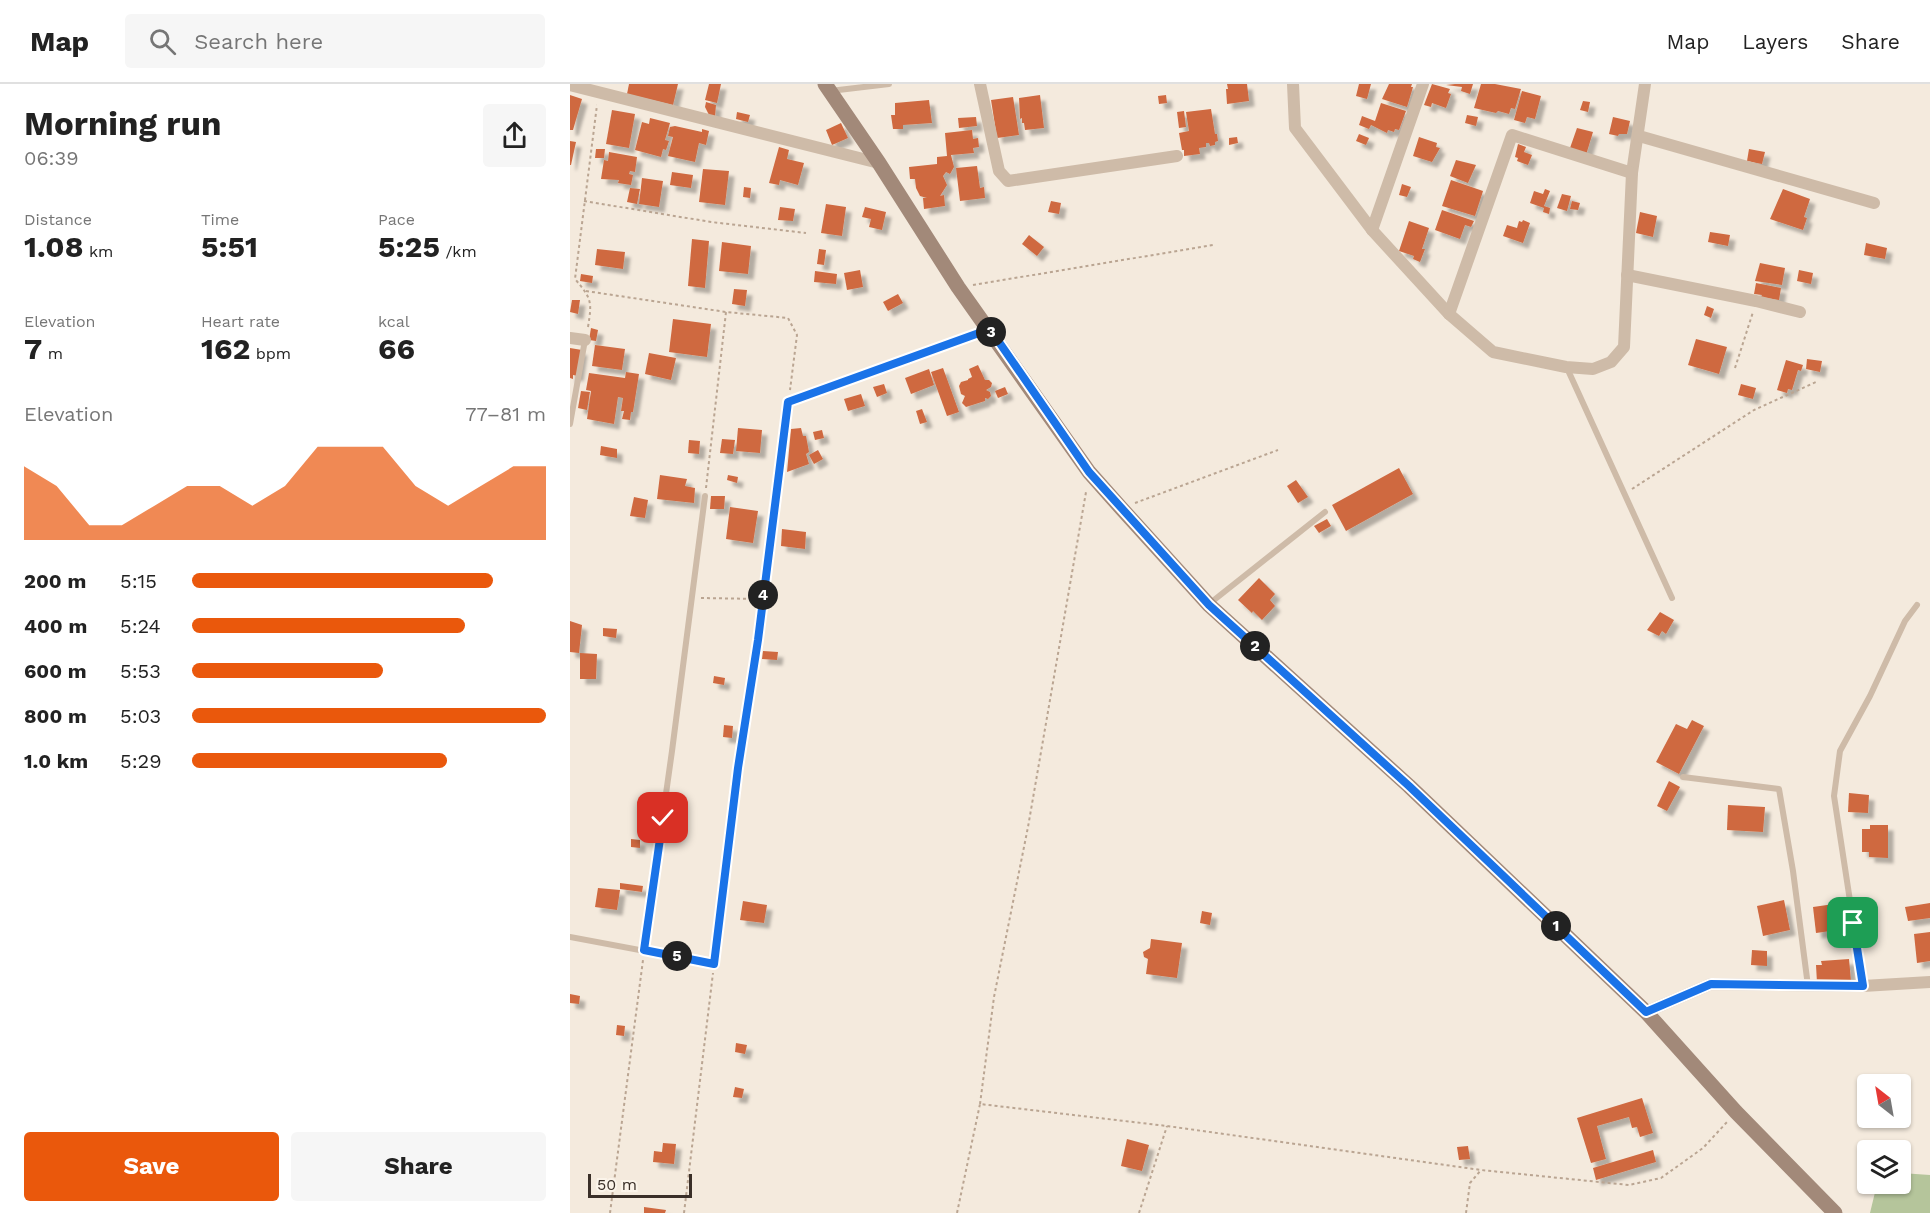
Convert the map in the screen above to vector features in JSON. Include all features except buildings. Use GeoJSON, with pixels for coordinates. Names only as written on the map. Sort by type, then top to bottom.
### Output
{"type":"FeatureCollection","features":[{"type":"Feature","properties":{"kind":"street"},"geometry":{"type":"LineString","coordinates":[[980,84],[999,171],[1008,181],[1177,156]]}},
{"type":"Feature","properties":{"kind":"street"},"geometry":{"type":"LineString","coordinates":[[1293,84],[1295,128],[1372,230],[1449,314],[1493,352],[1566,368],[1593,369],[1611,362],[1624,347],[1632,172],[1645,84]]}},
{"type":"Feature","properties":{"kind":"street"},"geometry":{"type":"LineString","coordinates":[[1372,230],[1423,84]]}},
{"type":"Feature","properties":{"kind":"street"},"geometry":{"type":"LineString","coordinates":[[570,85],[879,163]]}},
{"type":"Feature","properties":{"kind":"street"},"geometry":{"type":"LineString","coordinates":[[827,88],[879,163],[958,287],[990,329],[1089,472],[1121,508],[1209,605],[1409,786],[1646,1012],[1736,1112],[1835,1213]]}},
{"type":"Feature","properties":{"kind":"street"},"geometry":{"type":"LineString","coordinates":[[1449,314],[1512,135],[1632,172]]}},
{"type":"Feature","properties":{"kind":"street"},"geometry":{"type":"LineString","coordinates":[[1639,136],[1874,203]]}},
{"type":"Feature","properties":{"kind":"street"},"geometry":{"type":"LineString","coordinates":[[1627,275],[1800,312]]}},
{"type":"Feature","properties":{"kind":"street"},"geometry":{"type":"LineString","coordinates":[[570,338],[585,340]]}},
{"type":"Feature","properties":{"kind":"street"},"geometry":{"type":"LineString","coordinates":[[1646,1012],[1711,984],[1863,986],[1930,982]]}},
{"type":"Feature","properties":{"kind":"lane"},"geometry":{"type":"LineString","coordinates":[[827,88],[889,84]]}},
{"type":"Feature","properties":{"kind":"lane"},"geometry":{"type":"LineString","coordinates":[[788,402],[990,329]]}},
{"type":"Feature","properties":{"kind":"lane"},"geometry":{"type":"LineString","coordinates":[[570,424],[585,340]]}},
{"type":"Feature","properties":{"kind":"lane"},"geometry":{"type":"LineString","coordinates":[[1566,368],[1672,598]]}},
{"type":"Feature","properties":{"kind":"lane"},"geometry":{"type":"LineString","coordinates":[[644,950],[705,496]]}},
{"type":"Feature","properties":{"kind":"lane"},"geometry":{"type":"LineString","coordinates":[[1209,605],[1325,512]]}},
{"type":"Feature","properties":{"kind":"lane"},"geometry":{"type":"LineString","coordinates":[[1863,986],[1834,796],[1840,751],[1870,696],[1905,621],[1917,605]]}},
{"type":"Feature","properties":{"kind":"lane"},"geometry":{"type":"LineString","coordinates":[[1683,777],[1779,789],[1793,871],[1808,986]]}},
{"type":"Feature","properties":{"kind":"lane"},"geometry":{"type":"LineString","coordinates":[[570,937],[714,964]]}},
{"type":"Feature","properties":{"kind":"path"},"geometry":{"type":"LineString","coordinates":[[585,340],[592,305],[586,291],[575,279],[599,93]]}},
{"type":"Feature","properties":{"kind":"path"},"geometry":{"type":"LineString","coordinates":[[584,201],[711,222],[806,233]]}},
{"type":"Feature","properties":{"kind":"path"},"geometry":{"type":"LineString","coordinates":[[958,287],[1213,245]]}},
{"type":"Feature","properties":{"kind":"path"},"geometry":{"type":"LineString","coordinates":[[586,291],[726,312],[788,318],[797,335],[758,640],[738,768],[684,1213]]}},
{"type":"Feature","properties":{"kind":"path"},"geometry":{"type":"LineString","coordinates":[[1736,368],[1756,301]]}},
{"type":"Feature","properties":{"kind":"path"},"geometry":{"type":"LineString","coordinates":[[1625,494],[1754,410],[1816,382]]}},
{"type":"Feature","properties":{"kind":"path"},"geometry":{"type":"LineString","coordinates":[[1121,508],[1278,450]]}},
{"type":"Feature","properties":{"kind":"path"},"geometry":{"type":"LineString","coordinates":[[957,1213],[980,1104],[994,997],[1028,827],[1089,472]]}},
{"type":"Feature","properties":{"kind":"path"},"geometry":{"type":"LineString","coordinates":[[698,598],[762,599]]}},
{"type":"Feature","properties":{"kind":"path"},"geometry":{"type":"LineString","coordinates":[[980,1104],[1167,1125],[1480,1170],[1629,1185],[1661,1178],[1703,1148],[1736,1112]]}},
{"type":"Feature","properties":{"kind":"path"},"geometry":{"type":"LineString","coordinates":[[1139,1213],[1167,1125]]}},
{"type":"Feature","properties":{"kind":"path"},"geometry":{"type":"LineString","coordinates":[[1466,1213],[1470,1182],[1480,1170]]}},
{"type":"Feature","properties":{"kind":"green space"},"geometry":{"type":"Polygon","coordinates":[[[1911,1174],[1930,1175],[1930,1213],[1870,1213],[1875,1194],[1911,1194],[1911,1174]]]}},
{"type":"Feature","properties":{"kind":"route"},"geometry":{"type":"LineString","coordinates":[[663,818],[644,950],[714,964],[788,402],[990,329],[1089,472],[1209,605],[1409,786],[1646,1012],[1711,984],[1863,986],[1853,923]]}}]}
